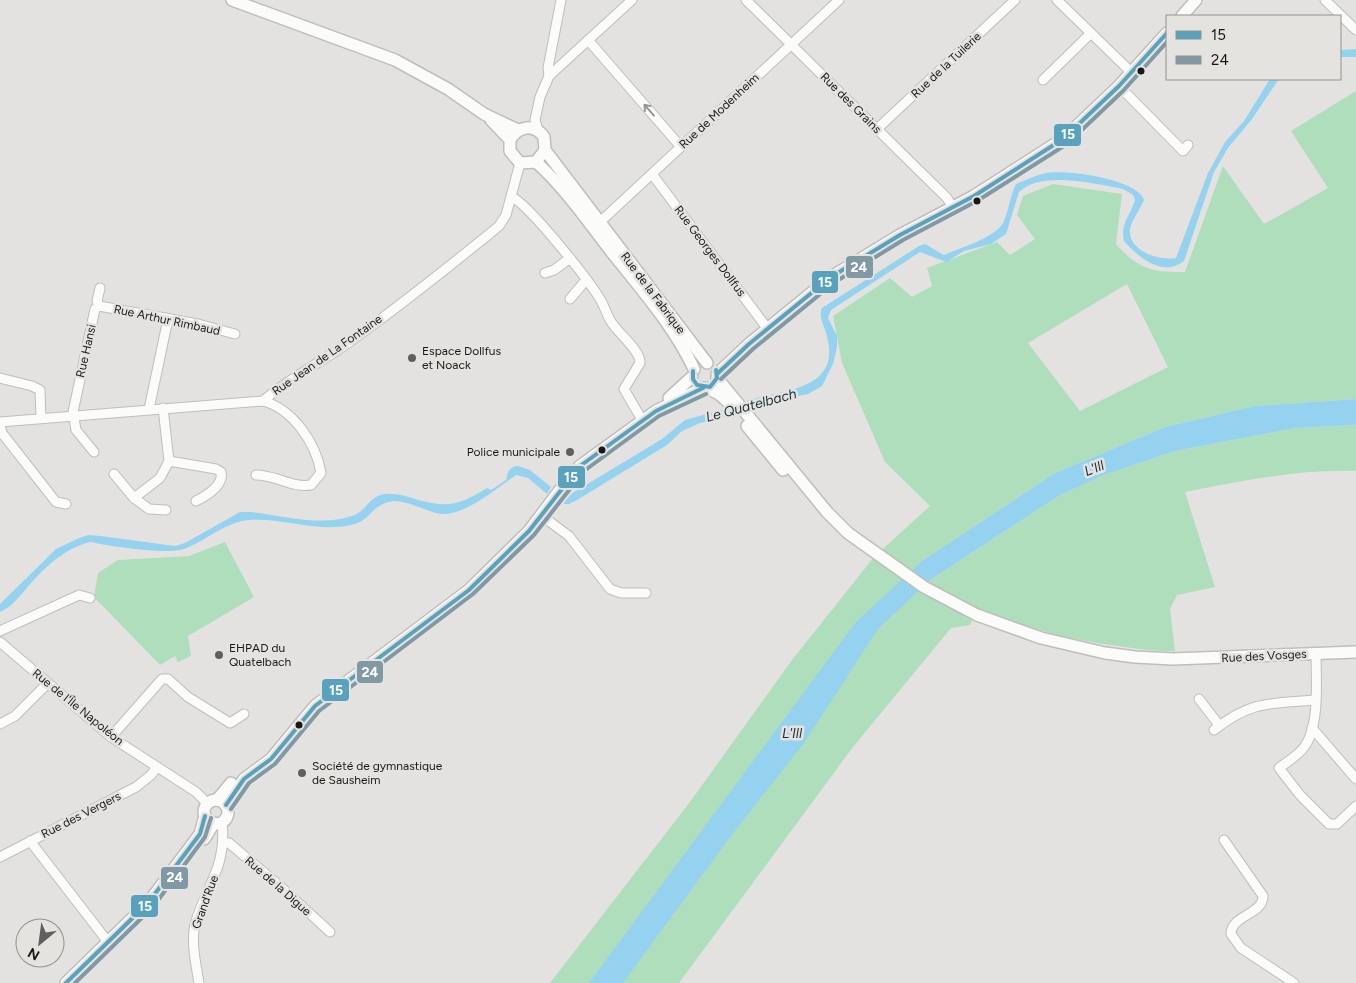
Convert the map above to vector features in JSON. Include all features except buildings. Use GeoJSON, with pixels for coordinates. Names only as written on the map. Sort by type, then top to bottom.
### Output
{"type":"FeatureCollection","features":[{"type":"Feature","properties":{"kind":"main road"},"geometry":{"type":"LineString","coordinates":[[232,0],[395,60],[448,89],[484,114],[510,140],[512,156],[520,162],[536,162],[546,150],[544,137],[530,127],[484,114]]}},
{"type":"Feature","properties":{"kind":"main road"},"geometry":{"type":"LineString","coordinates":[[1183,15],[1196,0]]}},
{"type":"Feature","properties":{"kind":"main road"},"geometry":{"type":"LineString","coordinates":[[713,370],[849,266],[900,235],[953,208],[1062,139],[1119,86],[1166,34]]}},
{"type":"Feature","properties":{"kind":"main road"},"geometry":{"type":"LineString","coordinates":[[510,140],[530,127]]}},
{"type":"Feature","properties":{"kind":"main road","name":"Rue de la Fabrique"},"geometry":{"type":"LineString","coordinates":[[546,150],[686,352],[693,373]]}},
{"type":"Feature","properties":{"kind":"main road","name":"Rue de la Fabrique"},"geometry":{"type":"LineString","coordinates":[[536,162],[550,174],[597,225],[713,370],[733,403]]}},
{"type":"Feature","properties":{"kind":"main road"},"geometry":{"type":"LineString","coordinates":[[656,411],[693,373],[699,364],[713,370]]}},
{"type":"Feature","properties":{"kind":"main road"},"geometry":{"type":"LineString","coordinates":[[214,820],[204,809],[217,803],[248,775],[271,759],[284,744],[286,738],[315,706],[341,684],[469,590],[519,542],[542,516],[559,490],[591,457],[656,411],[714,385],[713,370]]}},
{"type":"Feature","properties":{"kind":"main road"},"geometry":{"type":"LineString","coordinates":[[693,373],[696,384],[719,394],[733,403]]}},
{"type":"Feature","properties":{"kind":"main road","name":"Rue des Vosges"},"geometry":{"type":"LineString","coordinates":[[733,403],[827,512],[848,533],[878,557],[924,588],[995,622],[1040,638],[1105,653],[1172,660],[1356,652]]}},
{"type":"Feature","properties":{"kind":"main road"},"geometry":{"type":"LineString","coordinates":[[66,983],[148,903],[165,883],[200,834],[214,820],[228,812],[217,803]]}},
{"type":"Feature","properties":{"kind":"street"},"geometry":{"type":"LineString","coordinates":[[549,76],[548,68],[561,0]]}},
{"type":"Feature","properties":{"kind":"street"},"geometry":{"type":"LineString","coordinates":[[530,127],[549,76],[632,0]]}},
{"type":"Feature","properties":{"kind":"street","name":"Rue des Grains"},"geometry":{"type":"LineString","coordinates":[[746,0],[947,198],[953,208]]}},
{"type":"Feature","properties":{"kind":"street","name":"Rue de Modenheim"},"geometry":{"type":"LineString","coordinates":[[597,225],[839,0]]}},
{"type":"Feature","properties":{"kind":"street","name":"Rue de la Tuilerie"},"geometry":{"type":"LineString","coordinates":[[877,129],[1015,0]]}},
{"type":"Feature","properties":{"kind":"street"},"geometry":{"type":"LineString","coordinates":[[1057,0],[1090,34],[1132,72]]}},
{"type":"Feature","properties":{"kind":"street"},"geometry":{"type":"LineString","coordinates":[[1325,0],[1340,15]]}},
{"type":"Feature","properties":{"kind":"street"},"geometry":{"type":"LineString","coordinates":[[1341,15],[1356,30]]}},
{"type":"Feature","properties":{"kind":"street"},"geometry":{"type":"LineString","coordinates":[[1043,80],[1090,34]]}},
{"type":"Feature","properties":{"kind":"street"},"geometry":{"type":"LineString","coordinates":[[588,40],[681,147]]}},
{"type":"Feature","properties":{"kind":"street"},"geometry":{"type":"LineString","coordinates":[[1119,86],[1183,151],[1188,145]]}},
{"type":"Feature","properties":{"kind":"street","name":"Rue Jean de La Fontaine"},"geometry":{"type":"LineString","coordinates":[[0,423],[41,418],[263,401],[307,368],[347,344],[499,226],[506,215],[512,197],[520,162]]}},
{"type":"Feature","properties":{"kind":"street","name":"Rue Georges Dollfus"},"geometry":{"type":"LineString","coordinates":[[652,174],[767,328]]}},
{"type":"Feature","properties":{"kind":"street"},"geometry":{"type":"LineString","coordinates":[[512,197],[526,206],[586,280],[600,299],[610,321],[640,358],[637,369],[624,389],[642,420]]}},
{"type":"Feature","properties":{"kind":"street"},"geometry":{"type":"LineString","coordinates":[[545,273],[554,270],[569,259]]}},
{"type":"Feature","properties":{"kind":"street"},"geometry":{"type":"LineString","coordinates":[[570,299],[586,280]]}},
{"type":"Feature","properties":{"kind":"street","name":"Rue Hansi"},"geometry":{"type":"LineString","coordinates":[[74,416],[74,404],[95,309],[99,306],[97,301],[100,288]]}},
{"type":"Feature","properties":{"kind":"street","name":"Rue Arthur Rimbaud"},"geometry":{"type":"LineString","coordinates":[[99,306],[168,318],[235,334]]}},
{"type":"Feature","properties":{"kind":"street"},"geometry":{"type":"LineString","coordinates":[[149,409],[168,318]]}},
{"type":"Feature","properties":{"kind":"street"},"geometry":{"type":"LineString","coordinates":[[0,378],[32,386],[40,390],[41,418]]}},
{"type":"Feature","properties":{"kind":"street"},"geometry":{"type":"LineString","coordinates":[[256,475],[265,475],[301,486],[311,485],[321,473],[320,464],[302,429],[284,411],[263,401]]}},
{"type":"Feature","properties":{"kind":"street"},"geometry":{"type":"LineString","coordinates":[[134,498],[160,478],[169,461],[163,408]]}},
{"type":"Feature","properties":{"kind":"street"},"geometry":{"type":"LineString","coordinates":[[74,416],[76,430],[94,452]]}},
{"type":"Feature","properties":{"kind":"street"},"geometry":{"type":"LineString","coordinates":[[0,423],[2,433],[56,502],[66,504]]}},
{"type":"Feature","properties":{"kind":"street"},"geometry":{"type":"LineString","coordinates":[[169,461],[216,468],[221,472],[220,480],[213,489],[196,501]]}},
{"type":"Feature","properties":{"kind":"street"},"geometry":{"type":"LineString","coordinates":[[114,474],[134,498],[149,509],[166,510]]}},
{"type":"Feature","properties":{"kind":"street"},"geometry":{"type":"LineString","coordinates":[[542,516],[568,536],[610,589],[620,593],[646,593]]}},
{"type":"Feature","properties":{"kind":"street"},"geometry":{"type":"LineString","coordinates":[[0,631],[79,595],[90,598]]}},
{"type":"Feature","properties":{"kind":"street","name":"Rue de l'Île Napoléon"},"geometry":{"type":"LineString","coordinates":[[0,642],[111,737],[196,792],[217,803]]}},
{"type":"Feature","properties":{"kind":"street"},"geometry":{"type":"LineString","coordinates":[[1316,654],[1312,728],[1308,740],[1300,752],[1279,768],[1300,795],[1329,824],[1337,824],[1356,806]]}},
{"type":"Feature","properties":{"kind":"street"},"geometry":{"type":"LineString","coordinates":[[111,737],[162,680],[168,679],[188,697],[230,723],[244,714]]}},
{"type":"Feature","properties":{"kind":"street"},"geometry":{"type":"LineString","coordinates":[[0,724],[15,716],[48,683]]}},
{"type":"Feature","properties":{"kind":"street"},"geometry":{"type":"LineString","coordinates":[[1199,699],[1217,728],[1243,709],[1259,704],[1315,700]]}},
{"type":"Feature","properties":{"kind":"street"},"geometry":{"type":"LineString","coordinates":[[1312,728],[1356,779]]}},
{"type":"Feature","properties":{"kind":"street"},"geometry":{"type":"LineString","coordinates":[[1308,740],[1319,736]]}},
{"type":"Feature","properties":{"kind":"street","name":"Rue des Vergers"},"geometry":{"type":"LineString","coordinates":[[0,857],[136,787],[151,775],[156,767]]}},
{"type":"Feature","properties":{"kind":"street","name":"Grand'Rue"},"geometry":{"type":"LineString","coordinates":[[199,983],[193,938],[195,922],[224,847],[214,820]]}},
{"type":"Feature","properties":{"kind":"street"},"geometry":{"type":"LineString","coordinates":[[1224,840],[1263,896],[1263,901],[1259,907],[1233,925],[1231,934],[1241,948],[1294,983]]}},
{"type":"Feature","properties":{"kind":"street"},"geometry":{"type":"LineString","coordinates":[[30,841],[108,942]]}},
{"type":"Feature","properties":{"kind":"street","name":"Rue de la Digue"},"geometry":{"type":"LineString","coordinates":[[224,847],[229,844],[281,887],[330,932]]}},
{"type":"Feature","properties":{"kind":"green space"},"geometry":{"type":"Polygon","coordinates":[[[1356,91],[1356,399],[1255,406],[1165,427],[1055,473],[922,561],[904,578],[921,590],[930,580],[1060,495],[1104,475],[1175,451],[1295,428],[1356,425],[1356,471],[1292,474],[1185,492],[1215,587],[1177,595],[1170,609],[1175,651],[1156,651],[1125,647],[1067,637],[1032,628],[977,608],[970,625],[951,628],[853,747],[679,983],[550,983],[690,802],[792,660],[874,557],[930,506],[885,462],[842,363],[833,316],[890,278],[912,297],[932,286],[927,268],[997,242],[1010,255],[1035,239],[1017,215],[1023,196],[1053,184],[1122,194],[1116,244],[1124,253],[1147,268],[1185,272],[1223,166],[1264,224],[1328,188],[1291,131],[1356,91]],[[1127,284],[1028,343],[1080,411],[1168,367],[1127,284]]]}},
{"type":"Feature","properties":{"kind":"green space"},"geometry":{"type":"Polygon","coordinates":[[[225,542],[254,597],[188,636],[191,656],[178,662],[175,656],[160,665],[94,597],[98,573],[118,560],[189,556],[225,542]]]}},
{"type":"Feature","properties":{"kind":"water"},"geometry":{"type":"Polygon","coordinates":[[[1356,49],[1356,57],[1341,57],[1341,50],[1356,49]]]}},
{"type":"Feature","properties":{"kind":"water"},"geometry":{"type":"Polygon","coordinates":[[[1269,80],[1278,80],[1252,119],[1228,148],[1214,172],[1184,261],[1176,266],[1159,266],[1151,263],[1136,253],[1124,241],[1124,225],[1135,200],[1133,195],[1123,189],[1069,180],[1054,180],[1029,185],[1019,192],[1006,234],[991,244],[964,251],[946,262],[920,252],[831,310],[828,318],[837,336],[837,347],[833,364],[822,386],[808,394],[774,401],[753,409],[746,401],[792,390],[818,377],[826,366],[829,352],[821,317],[822,308],[919,246],[925,244],[944,255],[986,237],[1000,227],[1004,221],[1016,184],[1038,175],[1055,172],[1084,174],[1129,186],[1139,193],[1144,200],[1130,229],[1131,239],[1135,245],[1147,254],[1162,258],[1176,258],[1208,173],[1225,142],[1244,121],[1269,80]]]}},
{"type":"Feature","properties":{"kind":"water","name":"L'Ill"},"geometry":{"type":"Polygon","coordinates":[[[1356,399],[1356,425],[1295,428],[1175,451],[1104,475],[1060,495],[930,580],[878,629],[804,743],[730,837],[623,983],[589,983],[856,622],[922,561],[1055,473],[1165,427],[1255,406],[1356,399]]]}},
{"type":"Feature","properties":{"kind":"water"},"geometry":{"type":"Polygon","coordinates":[[[725,409],[729,416],[700,423],[682,431],[667,445],[577,500],[569,504],[562,504],[566,497],[662,439],[685,420],[725,409]]]}},
{"type":"Feature","properties":{"kind":"water"},"geometry":{"type":"Polygon","coordinates":[[[518,466],[530,470],[551,487],[547,494],[528,478],[516,475],[478,502],[456,512],[446,514],[393,501],[380,506],[360,522],[342,527],[262,520],[240,521],[192,546],[176,551],[138,549],[90,542],[71,549],[55,560],[14,602],[0,612],[0,604],[56,549],[88,535],[175,546],[185,543],[240,512],[314,520],[340,519],[357,514],[375,497],[389,494],[436,504],[452,504],[468,499],[487,488],[491,490],[506,480],[511,468],[518,466]]]}},
{"type":"Feature","properties":{"kind":"waterway","name":"Le Quatelbach"},"geometry":{"type":"LineString","coordinates":[[726,413],[738,409]]}},
{"type":"Feature","properties":{"kind":"transit line","name":"15"},"geometry":{"type":"LineString","coordinates":[[717,374],[749,344],[831,277],[900,235],[974,196],[1063,139],[1119,86],[1166,34]]}},
{"type":"Feature","properties":{"kind":"transit line","name":"24"},"geometry":{"type":"LineString","coordinates":[[721,379],[753,349],[835,282],[903,240],[977,201],[1067,144],[1123,91],[1166,43]]}},
{"type":"Feature","properties":{"kind":"transit line","name":"15"},"geometry":{"type":"LineString","coordinates":[[693,371],[693,379],[697,385],[710,387],[717,378],[716,370]]}},
{"type":"Feature","properties":{"kind":"transit line","name":"15"},"geometry":{"type":"LineString","coordinates":[[226,805],[244,779],[271,759],[315,706],[469,590],[529,531],[580,466],[656,411],[703,388]]}},
{"type":"Feature","properties":{"kind":"transit line","name":"24"},"geometry":{"type":"LineString","coordinates":[[231,809],[249,783],[275,764],[319,711],[473,594],[534,535],[584,471],[659,416],[706,394]]}},
{"type":"Feature","properties":{"kind":"transit line","name":"15"},"geometry":{"type":"LineString","coordinates":[[66,983],[148,903],[200,834],[205,816]]}},
{"type":"Feature","properties":{"kind":"transit line","name":"24"},"geometry":{"type":"LineString","coordinates":[[75,983],[153,907],[205,837],[211,818]]}},
{"type":"Feature","properties":{"kind":"place","name":"Espace Dollfus et Noack"},"geometry":{"type":"Point","coordinates":[412,358]}},
{"type":"Feature","properties":{"kind":"place","name":"Police municipale"},"geometry":{"type":"Point","coordinates":[570,452]}},
{"type":"Feature","properties":{"kind":"place","name":"EHPAD du Quatelbach"},"geometry":{"type":"Point","coordinates":[219,655]}},
{"type":"Feature","properties":{"kind":"place","name":"Société de gymnastique de Sausheim"},"geometry":{"type":"Point","coordinates":[302,773]}}]}
